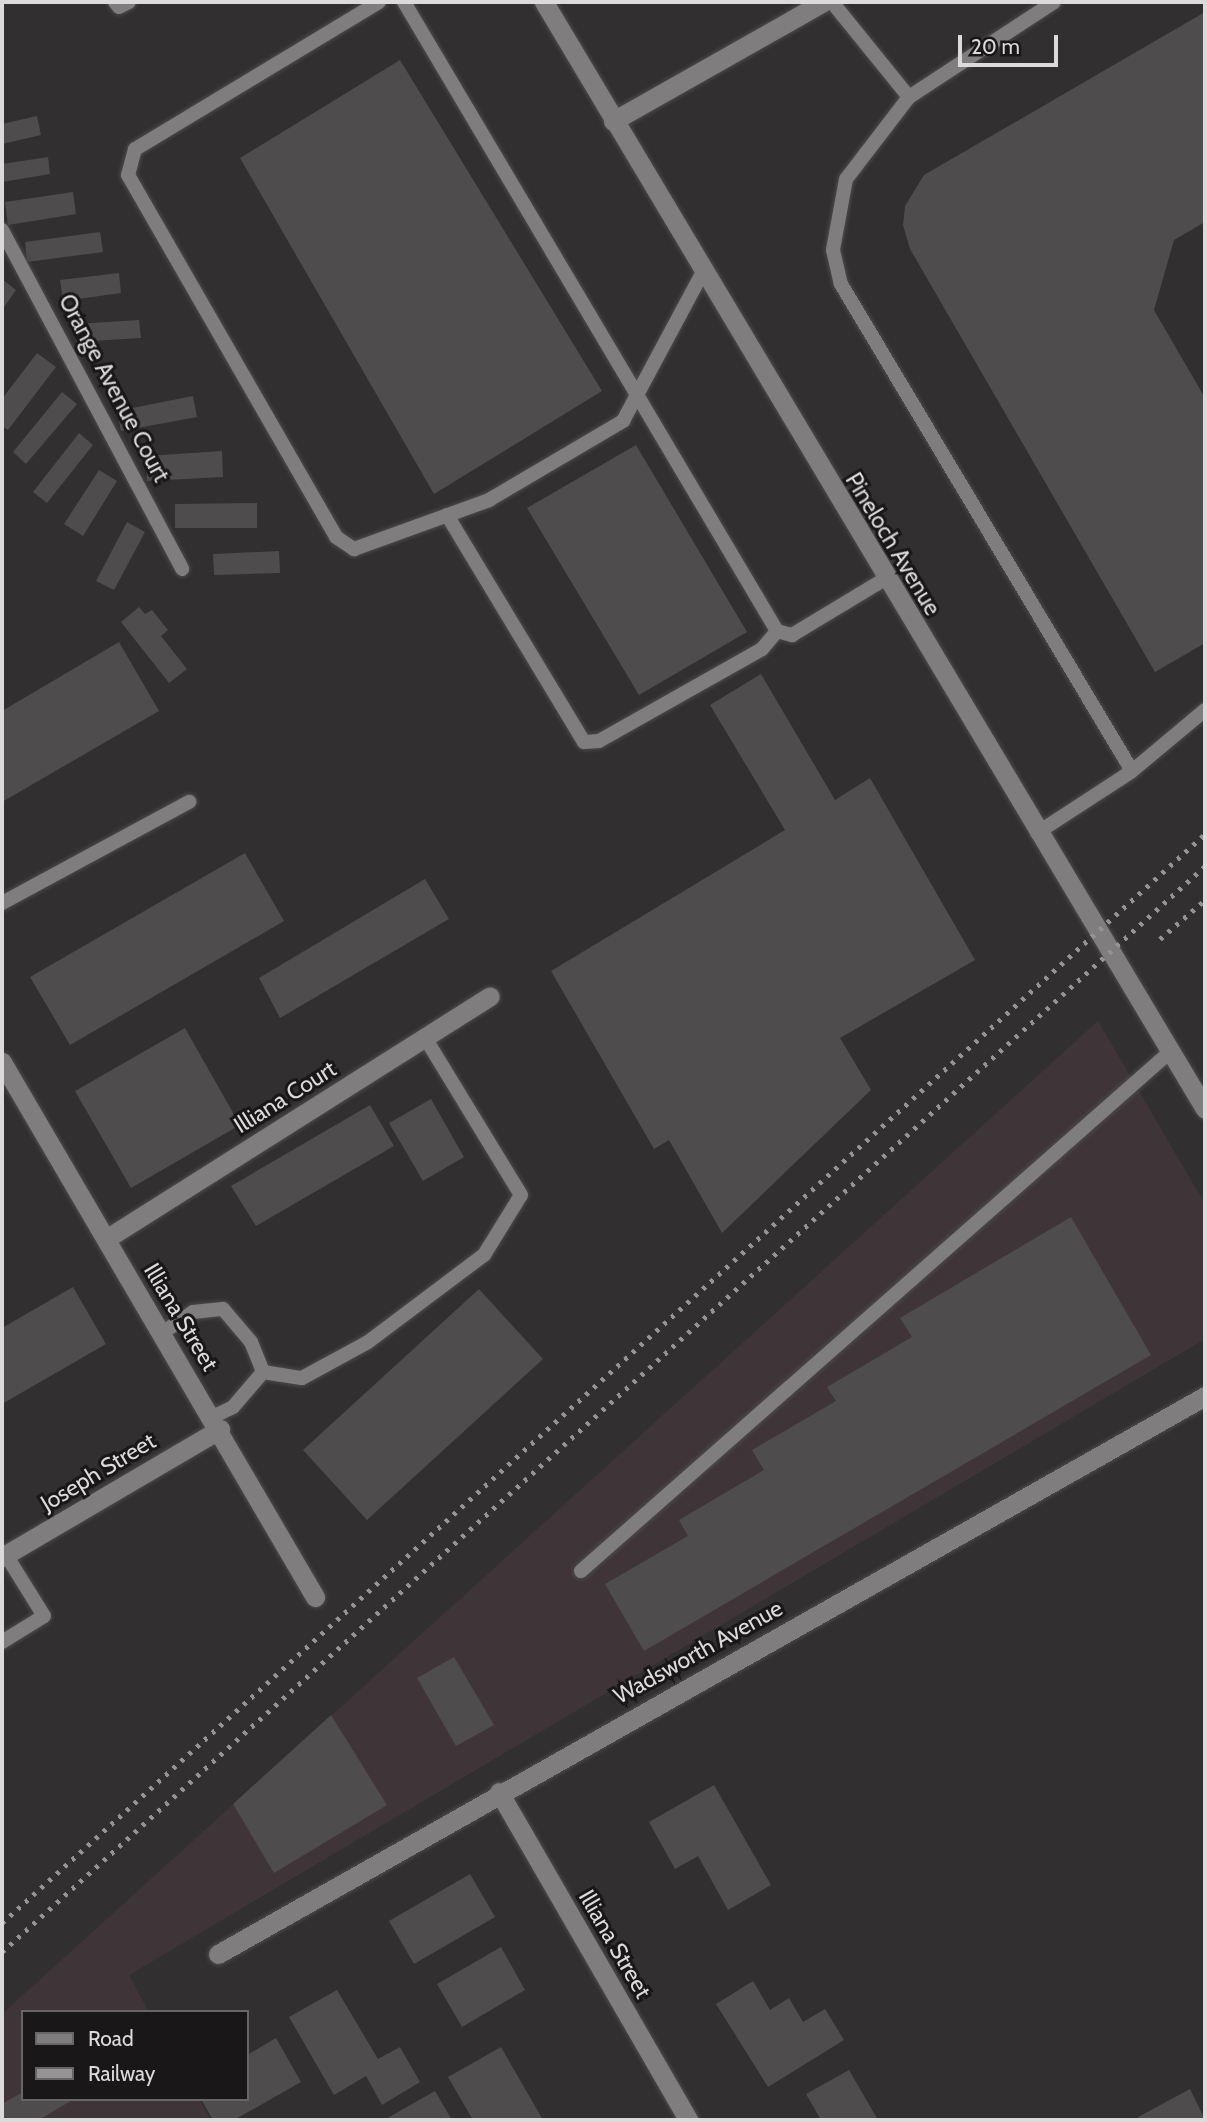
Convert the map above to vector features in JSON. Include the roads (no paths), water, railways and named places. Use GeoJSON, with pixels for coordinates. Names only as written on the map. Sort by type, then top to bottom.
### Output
{"type":"FeatureCollection","features":[{"type":"Feature","properties":{"kind":"street","name":"Pineloch Avenue"},"geometry":{"type":"LineString","coordinates":[[544,2],[885,579],[1205,1109]]}},
{"type":"Feature","properties":{"kind":"street"},"geometry":{"type":"LineString","coordinates":[[613,121],[823,2]]}},
{"type":"Feature","properties":{"kind":"street","name":"Illiana Court"},"geometry":{"type":"LineString","coordinates":[[106,1239],[490,996]]}},
{"type":"Feature","properties":{"kind":"street","name":"Illiana Street"},"geometry":{"type":"LineString","coordinates":[[2,1062],[216,1423],[315,1597]]}},
{"type":"Feature","properties":{"kind":"street","name":"Wadsworth Avenue"},"geometry":{"type":"LineString","coordinates":[[218,1954],[499,1792],[1205,1396]]}},
{"type":"Feature","properties":{"kind":"street","name":"Joseph Street"},"geometry":{"type":"LineString","coordinates":[[4,1556],[216,1423]]}},
{"type":"Feature","properties":{"kind":"street","name":"Illiana Street"},"geometry":{"type":"LineString","coordinates":[[499,1792],[688,2120]]}},
{"type":"Feature","properties":{"kind":"lane"},"geometry":{"type":"LineString","coordinates":[[116,2],[119,8],[129,2]]}},
{"type":"Feature","properties":{"kind":"lane"},"geometry":{"type":"LineString","coordinates":[[379,2],[135,149],[128,175],[336,537],[354,549],[489,500],[623,421],[703,272]]}},
{"type":"Feature","properties":{"kind":"lane"},"geometry":{"type":"LineString","coordinates":[[404,2],[639,393],[777,631],[792,635],[885,579]]}},
{"type":"Feature","properties":{"kind":"lane"},"geometry":{"type":"LineString","coordinates":[[832,2],[909,97]]}},
{"type":"Feature","properties":{"kind":"lane"},"geometry":{"type":"LineString","coordinates":[[1054,2],[909,97],[846,180],[833,250],[841,284],[1132,771]]}},
{"type":"Feature","properties":{"kind":"lane","name":"Orange Avenue Court"},"geometry":{"type":"LineString","coordinates":[[2,230],[182,569]]}},
{"type":"Feature","properties":{"kind":"lane"},"geometry":{"type":"LineString","coordinates":[[447,516],[584,742],[599,741],[750,655],[777,631]]}},
{"type":"Feature","properties":{"kind":"lane"},"geometry":{"type":"LineString","coordinates":[[1038,833],[1132,771],[1205,710]]}},
{"type":"Feature","properties":{"kind":"lane"},"geometry":{"type":"LineString","coordinates":[[2,903],[189,802]]}},
{"type":"Feature","properties":{"kind":"lane"},"geometry":{"type":"LineString","coordinates":[[263,1372],[302,1378],[368,1342],[484,1255],[521,1195],[425,1038]]}},
{"type":"Feature","properties":{"kind":"lane"},"geometry":{"type":"LineString","coordinates":[[581,1571],[1171,1051]]}},
{"type":"Feature","properties":{"kind":"lane"},"geometry":{"type":"LineString","coordinates":[[162,1333],[193,1312],[223,1310],[251,1342],[263,1372]]}},
{"type":"Feature","properties":{"kind":"lane"},"geometry":{"type":"LineString","coordinates":[[216,1423],[263,1372]]}},
{"type":"Feature","properties":{"kind":"lane"},"geometry":{"type":"LineString","coordinates":[[2,1642],[44,1616],[4,1556]]}},
{"type":"Feature","properties":{"kind":"railway"},"geometry":{"type":"LineString","coordinates":[[2,1923],[1205,834]]}},
{"type":"Feature","properties":{"kind":"railway"},"geometry":{"type":"LineString","coordinates":[[2,1952],[1205,866]]}},
{"type":"Feature","properties":{"kind":"railway"},"geometry":{"type":"LineString","coordinates":[[1160,939],[1205,900]]}}]}
